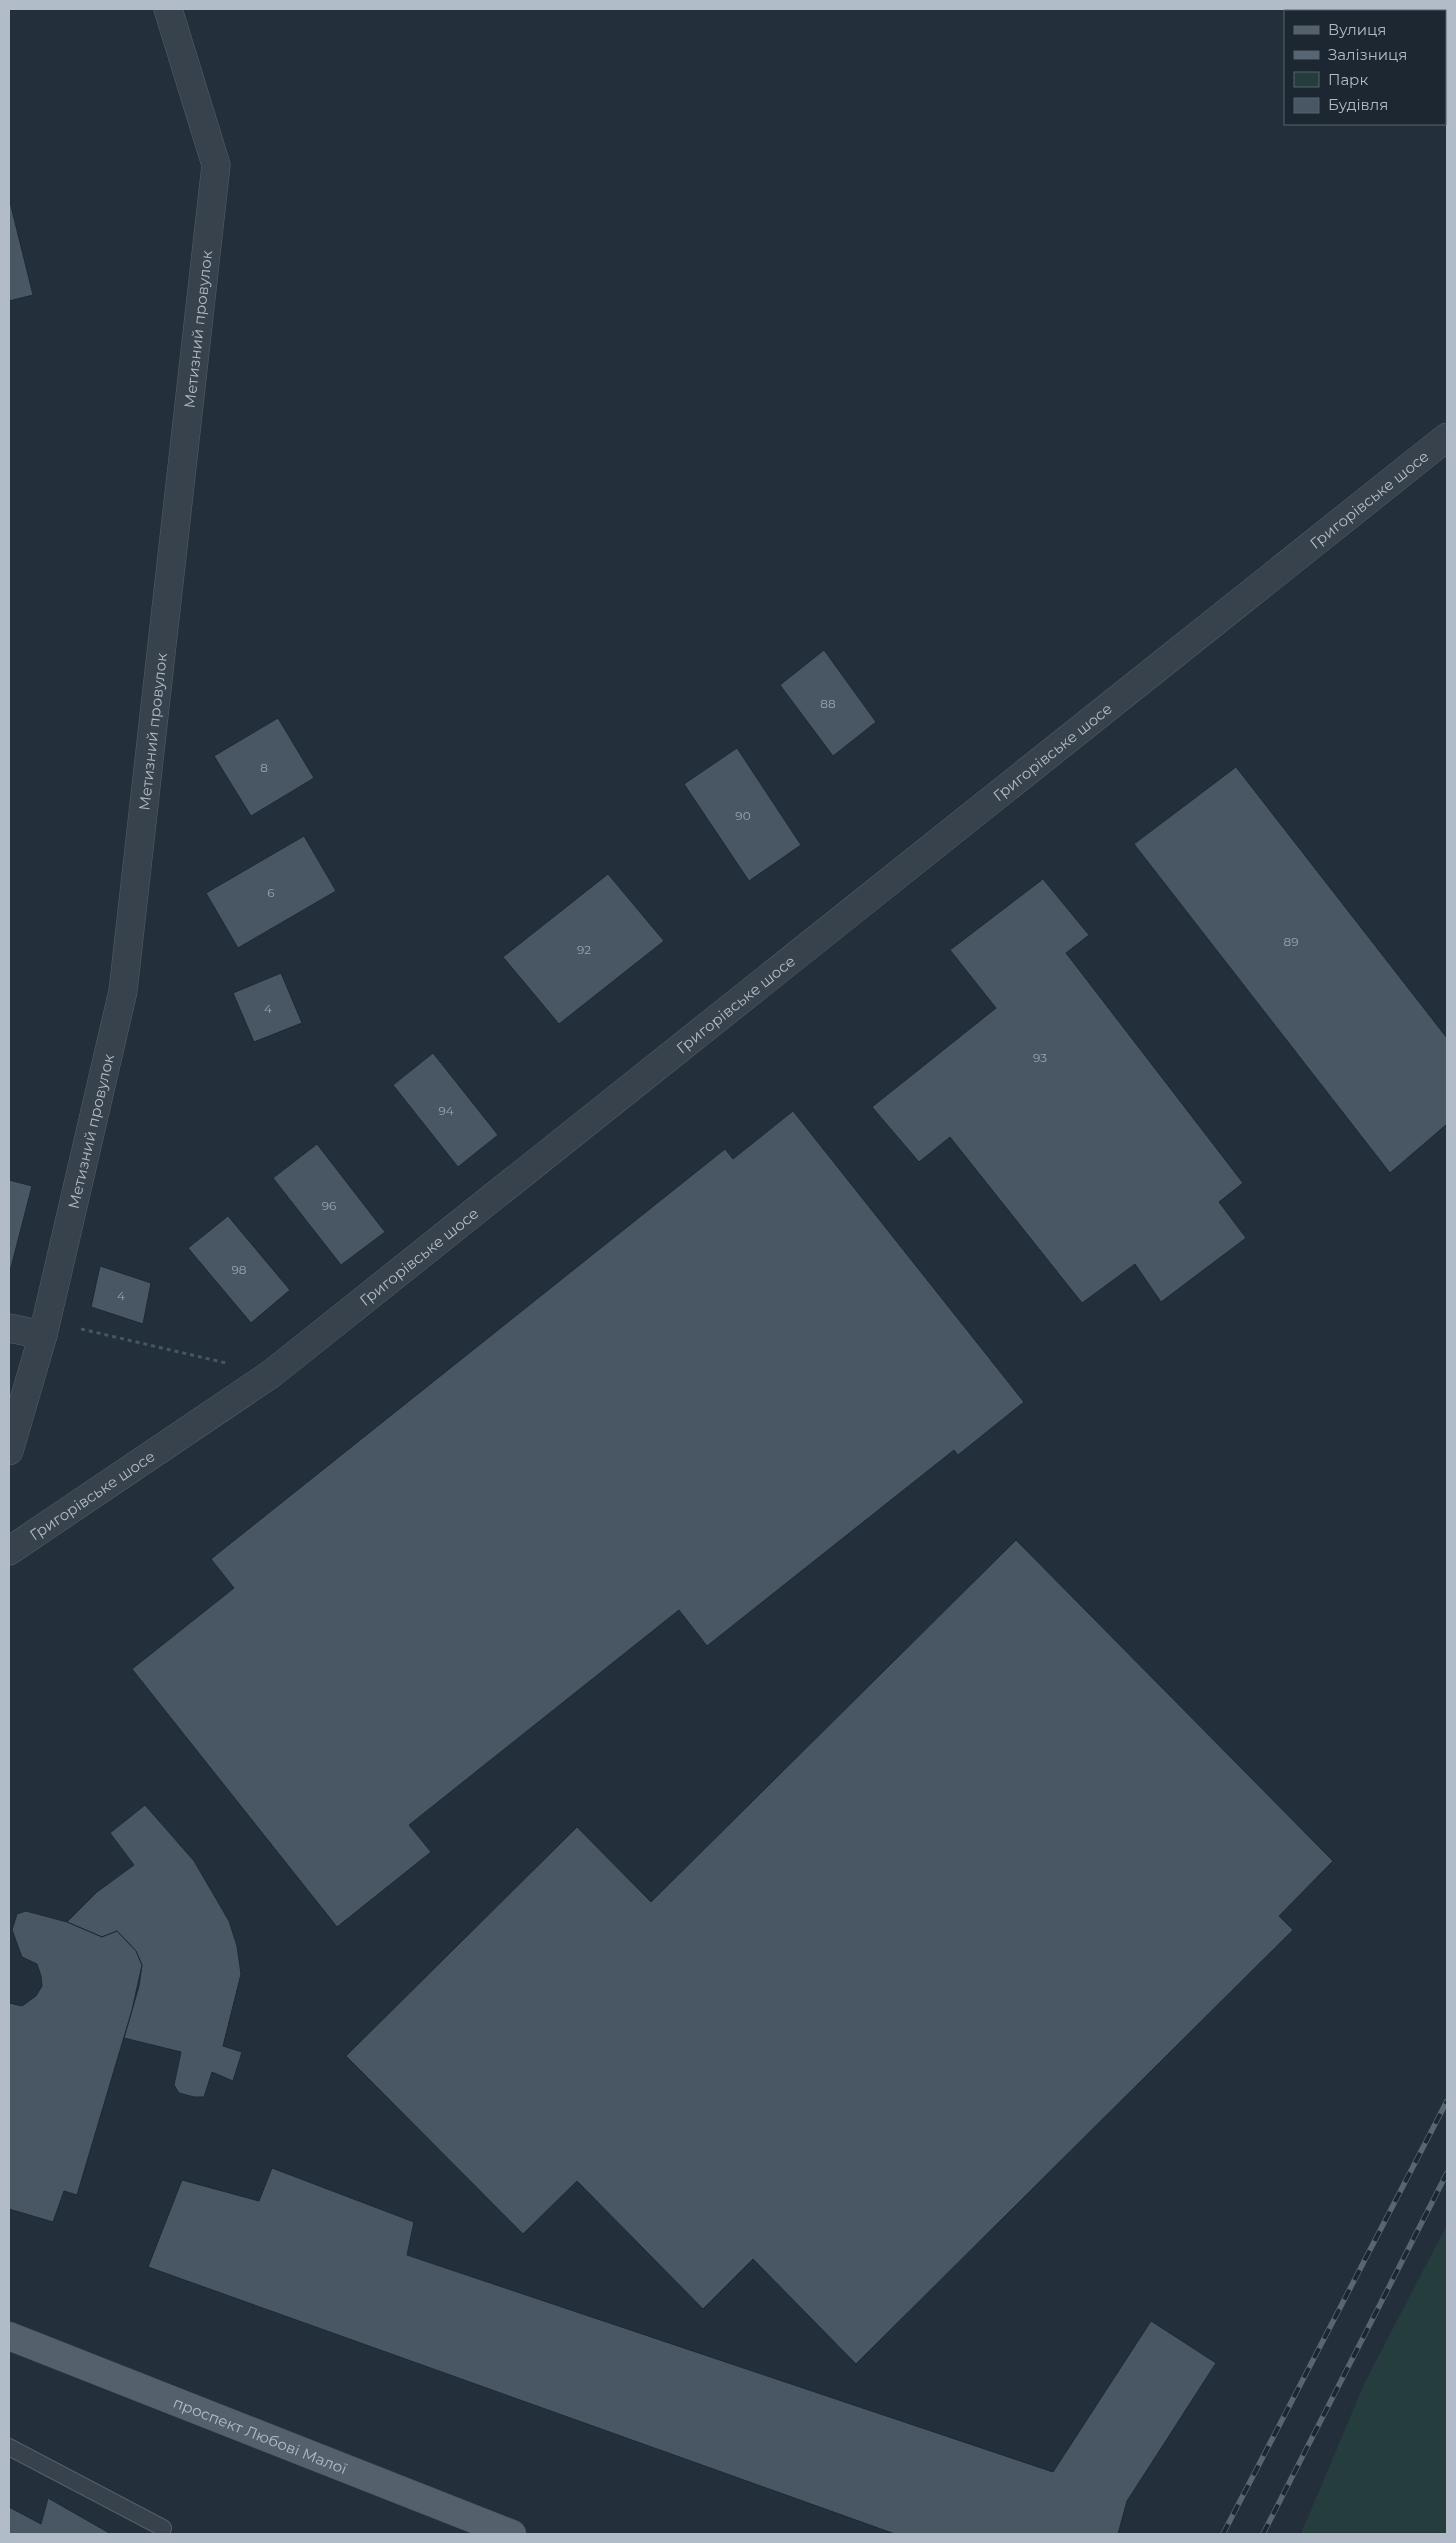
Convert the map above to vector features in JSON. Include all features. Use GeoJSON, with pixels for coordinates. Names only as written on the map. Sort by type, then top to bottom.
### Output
{"type":"FeatureCollection","features":[{"type":"Feature","properties":{"kind":"main road","name":"проспект Любові Малої"},"geometry":{"type":"LineString","coordinates":[[9,2336],[512,2534]]}},
{"type":"Feature","properties":{"kind":"street","name":"Метизний провулок"},"geometry":{"type":"LineString","coordinates":[[9,1451],[43,1335],[123,991],[216,165],[168,9]]}},
{"type":"Feature","properties":{"kind":"street","name":"Григорівське шосе"},"geometry":{"type":"LineString","coordinates":[[9,1551],[271,1374],[1447,437]]}},
{"type":"Feature","properties":{"kind":"street"},"geometry":{"type":"LineString","coordinates":[[9,1328],[43,1335]]}},
{"type":"Feature","properties":{"kind":"lane"},"geometry":{"type":"LineString","coordinates":[[9,2447],[163,2528]]}},
{"type":"Feature","properties":{"kind":"path"},"geometry":{"type":"LineString","coordinates":[[43,1335],[85,1329],[271,1374]]}},
{"type":"Feature","properties":{"kind":"green space"},"geometry":{"type":"Polygon","coordinates":[[[1447,2225],[1447,2534],[1301,2534],[1365,2382],[1447,2225]]]}},
{"type":"Feature","properties":{"kind":"building"},"geometry":{"type":"Polygon","coordinates":[[[9,198],[33,295],[9,301],[9,198]]]}},
{"type":"Feature","properties":{"kind":"building"},"geometry":{"type":"Polygon","coordinates":[[[824,650],[876,722],[833,756],[780,685],[824,650]]]}},
{"type":"Feature","properties":{"kind":"building"},"geometry":{"type":"Polygon","coordinates":[[[278,718],[314,778],[251,816],[214,756],[278,718]]]}},
{"type":"Feature","properties":{"kind":"building"},"geometry":{"type":"Polygon","coordinates":[[[737,748],[801,845],[749,881],[684,784],[737,748]]]}},
{"type":"Feature","properties":{"kind":"building"},"geometry":{"type":"Polygon","coordinates":[[[1236,767],[1447,1038],[1447,1124],[1390,1173],[1134,844],[1236,767]]]}},
{"type":"Feature","properties":{"kind":"building"},"geometry":{"type":"Polygon","coordinates":[[[304,836],[336,891],[238,948],[206,893],[304,836]]]}},
{"type":"Feature","properties":{"kind":"building"},"geometry":{"type":"Polygon","coordinates":[[[608,874],[664,941],[559,1024],[503,957],[608,874]]]}},
{"type":"Feature","properties":{"kind":"building"},"geometry":{"type":"Polygon","coordinates":[[[1043,879],[1089,935],[1066,953],[1243,1183],[1219,1202],[1246,1238],[1161,1302],[1135,1264],[1082,1303],[950,1137],[919,1162],[872,1107],[996,1008],[950,950],[1043,879]]]}},
{"type":"Feature","properties":{"kind":"building"},"geometry":{"type":"Polygon","coordinates":[[[281,973],[302,1023],[254,1042],[233,993],[281,973]]]}},
{"type":"Feature","properties":{"kind":"building"},"geometry":{"type":"Polygon","coordinates":[[[433,1053],[498,1135],[458,1167],[393,1085],[433,1053]]]}},
{"type":"Feature","properties":{"kind":"building"},"geometry":{"type":"Polygon","coordinates":[[[793,1111],[1024,1402],[958,1455],[954,1450],[707,1646],[679,1610],[409,1825],[431,1852],[337,1927],[132,1669],[234,1588],[211,1559],[725,1149],[733,1159],[793,1111]]]}},
{"type":"Feature","properties":{"kind":"building"},"geometry":{"type":"Polygon","coordinates":[[[317,1144],[385,1232],[341,1265],[273,1178],[317,1144]]]}},
{"type":"Feature","properties":{"kind":"building"},"geometry":{"type":"Polygon","coordinates":[[[9,1180],[32,1186],[9,1275],[9,1180]]]}},
{"type":"Feature","properties":{"kind":"building"},"geometry":{"type":"Polygon","coordinates":[[[228,1216],[290,1290],[251,1323],[188,1248],[228,1216]]]}},
{"type":"Feature","properties":{"kind":"building"},"geometry":{"type":"Polygon","coordinates":[[[100,1266],[151,1283],[143,1324],[91,1307],[100,1266]]]}},
{"type":"Feature","properties":{"kind":"building"},"geometry":{"type":"Polygon","coordinates":[[[1016,1540],[1333,1861],[1279,1916],[1293,1930],[856,2364],[753,2259],[703,2309],[577,2181],[523,2234],[346,2056],[577,1827],[651,1902],[1016,1540]]]}},
{"type":"Feature","properties":{"kind":"building"},"geometry":{"type":"Polygon","coordinates":[[[145,1805],[194,1861],[229,1921],[237,1946],[241,1974],[223,2046],[242,2052],[233,2081],[212,2072],[204,2097],[194,2097],[179,2093],[174,2085],[181,2052],[124,2038],[139,1986],[142,1965],[136,1951],[117,1931],[102,1937],[67,1922],[97,1892],[134,1865],[110,1833],[145,1805]]]}},
{"type":"Feature","properties":{"kind":"building"},"geometry":{"type":"Polygon","coordinates":[[[26,1911],[67,1922],[102,1937],[117,1931],[136,1951],[142,1965],[132,2010],[77,2195],[64,2191],[53,2222],[9,2209],[9,2003],[22,2006],[36,1996],[42,1986],[37,1964],[22,1957],[12,1930],[17,1914],[26,1911]]]}},
{"type":"Feature","properties":{"kind":"building"},"geometry":{"type":"Polygon","coordinates":[[[272,2168],[414,2222],[407,2255],[1053,2472],[1151,2321],[1216,2363],[1127,2501],[1118,2534],[895,2534],[148,2267],[182,2180],[259,2201],[272,2168]]]}},
{"type":"Feature","properties":{"kind":"building"},"geometry":{"type":"Polygon","coordinates":[[[48,2498],[111,2534],[9,2534],[9,2507],[41,2524],[48,2498]]]}},
{"type":"Feature","properties":{"kind":"railway"},"geometry":{"type":"LineString","coordinates":[[1223,2534],[1447,2101]]}},
{"type":"Feature","properties":{"kind":"railway"},"geometry":{"type":"LineString","coordinates":[[1263,2534],[1447,2173]]}}]}
